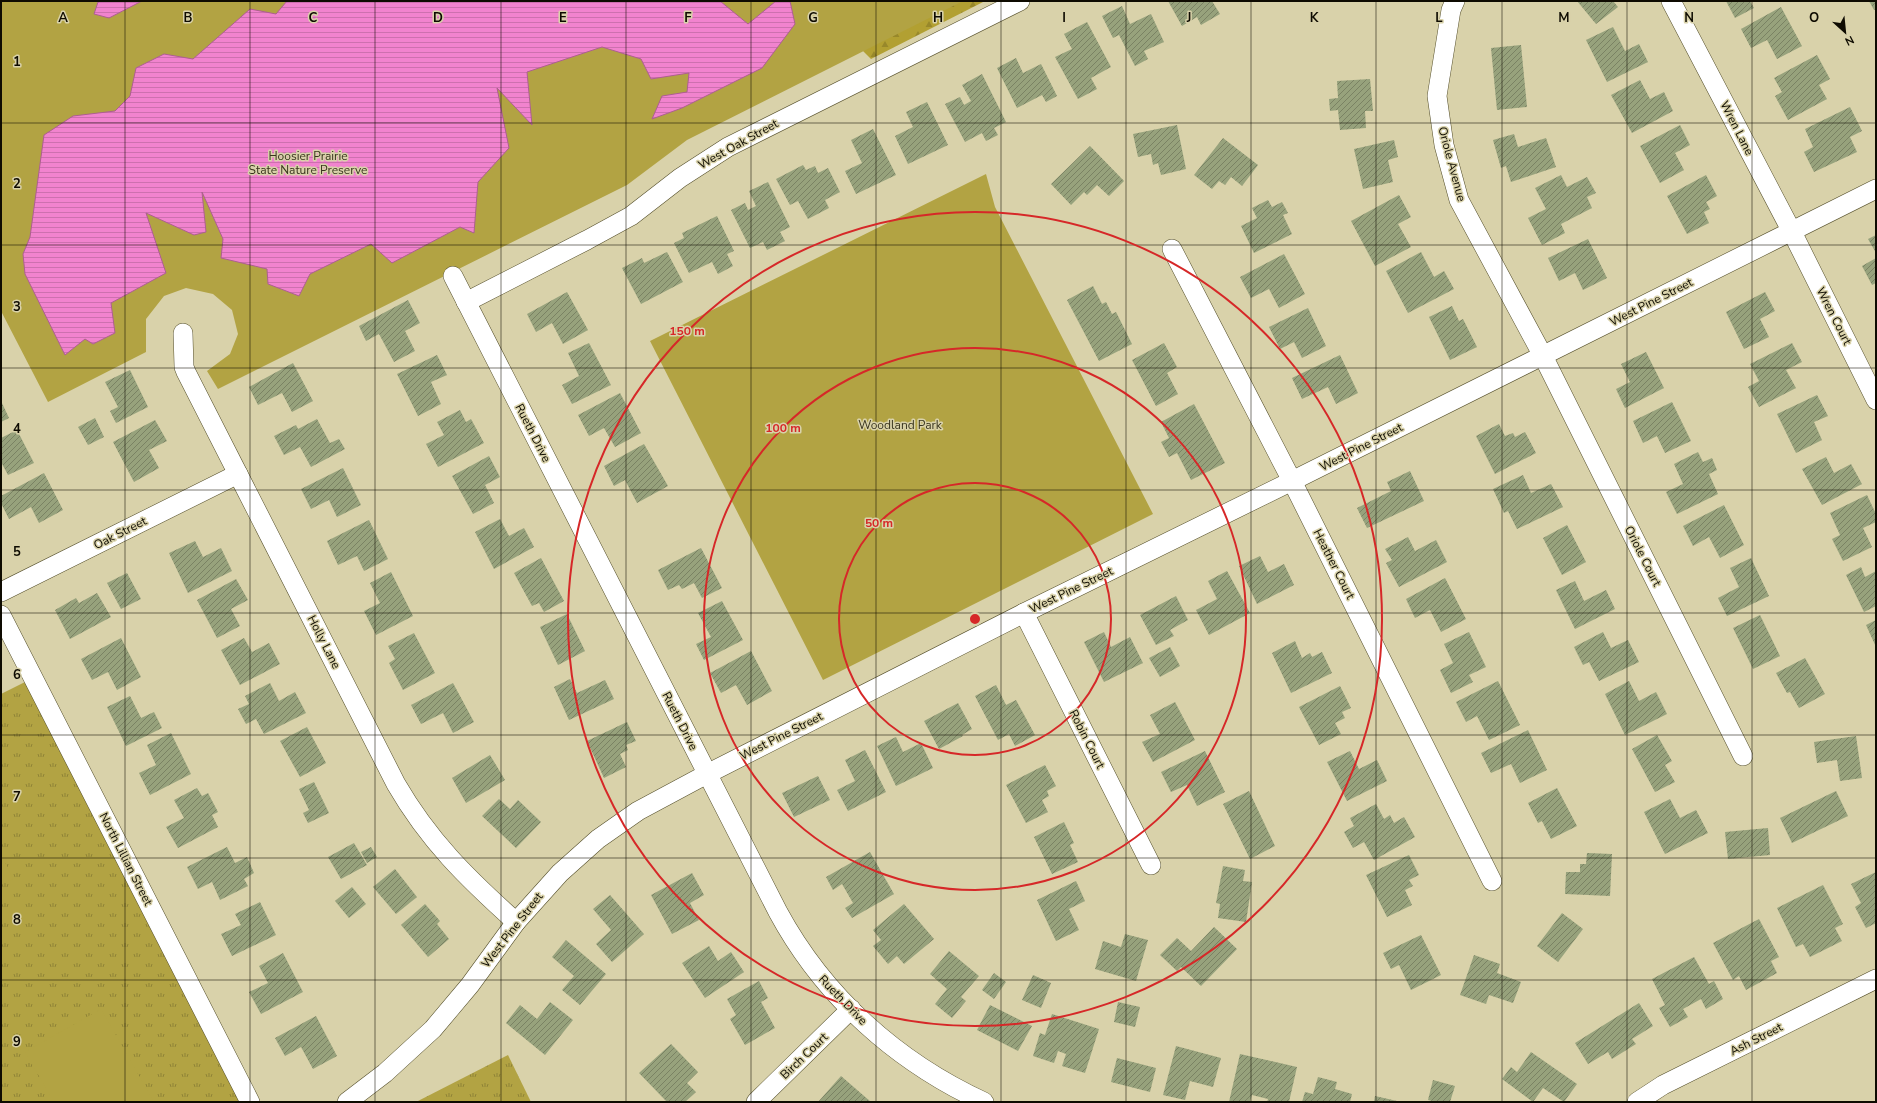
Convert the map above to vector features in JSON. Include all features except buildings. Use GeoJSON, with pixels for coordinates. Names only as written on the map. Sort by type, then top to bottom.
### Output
{"type":"FeatureCollection","features":[{"type":"Feature","properties":{"kind":"street","name":"West Oak Street"},"geometry":{"type":"LineString","coordinates":[[466,302],[624,220],[680,178],[728,147],[1020,1]]}},
{"type":"Feature","properties":{"kind":"street","name":"Oriole Avenue"},"geometry":{"type":"LineString","coordinates":[[1455,1],[1451,10],[1437,96],[1444,145],[1459,200],[1544,356]]}},
{"type":"Feature","properties":{"kind":"street","name":"Wren Lane"},"geometry":{"type":"LineString","coordinates":[[1670,1],[1684,24],[1792,232]]}},
{"type":"Feature","properties":{"kind":"street","name":"West Pine Street"},"geometry":{"type":"LineString","coordinates":[[347,1102],[385,1073],[433,1029],[470,985],[516,922],[560,873],[598,839],[638,811],[707,774],[1024,614],[1544,356],[1876,189]]}},
{"type":"Feature","properties":{"kind":"street","name":"Wren Court"},"geometry":{"type":"LineString","coordinates":[[1792,232],[1876,400]]}},
{"type":"Feature","properties":{"kind":"street","name":"Heather Court"},"geometry":{"type":"LineString","coordinates":[[1172,249],[1292,481],[1492,881]]}},
{"type":"Feature","properties":{"kind":"street","name":"Rueth Drive"},"geometry":{"type":"LineString","coordinates":[[453,276],[707,774],[778,912],[797,945],[832,990],[878,1035],[913,1063],[950,1085],[984,1102]]}},
{"type":"Feature","properties":{"kind":"street","name":"Holly Lane"},"geometry":{"type":"LineString","coordinates":[[183,333],[184,367],[186,372],[407,804],[426,831],[450,860],[478,888],[516,922]]}},
{"type":"Feature","properties":{"kind":"street","name":"Oriole Court"},"geometry":{"type":"LineString","coordinates":[[1544,356],[1743,756]]}},
{"type":"Feature","properties":{"kind":"street","name":"Oak Street"},"geometry":{"type":"LineString","coordinates":[[1,592],[238,474]]}},
{"type":"Feature","properties":{"kind":"street","name":"Robin Court"},"geometry":{"type":"LineString","coordinates":[[1024,614],[1151,865]]}},
{"type":"Feature","properties":{"kind":"street","name":"North Lillian Street"},"geometry":{"type":"LineString","coordinates":[[1,615],[250,1102]]}},
{"type":"Feature","properties":{"kind":"street","name":"Ash Street"},"geometry":{"type":"LineString","coordinates":[[1637,1102],[1663,1085],[1876,979]]}},
{"type":"Feature","properties":{"kind":"street","name":"Birch Court"},"geometry":{"type":"LineString","coordinates":[[756,1102],[851,1010]]}},
{"type":"Feature","properties":{"kind":"green space","name":"Hoosier Prairie State Nature Preserve"},"geometry":{"type":"Polygon","coordinates":[[[1,1],[963,1],[687,140],[627,185],[218,389],[207,371],[230,354],[238,334],[232,310],[213,294],[186,288],[164,296],[146,319],[146,352],[48,402],[1,311],[1,1]]]}},
{"type":"Feature","properties":{"kind":"green space"},"geometry":{"type":"Polygon","coordinates":[[[889,1],[985,1],[871,59],[851,39],[889,1]]]}},
{"type":"Feature","properties":{"kind":"green space","name":"Woodland Park"},"geometry":{"type":"Polygon","coordinates":[[[986,174],[995,207],[1153,514],[823,680],[650,341],[986,174]]]}},
{"type":"Feature","properties":{"kind":"green space"},"geometry":{"type":"Polygon","coordinates":[[[33,678],[250,1102],[1,1102],[1,694],[33,678]]]}},
{"type":"Feature","properties":{"kind":"green space"},"geometry":{"type":"Polygon","coordinates":[[[1,854],[13,879],[1,884],[1,854]]]}},
{"type":"Feature","properties":{"kind":"green space"},"geometry":{"type":"Polygon","coordinates":[[[101,1009],[154,1102],[54,1102],[25,1052],[101,1009]]]}},
{"type":"Feature","properties":{"kind":"green space"},"geometry":{"type":"Polygon","coordinates":[[[508,1055],[531,1102],[416,1102],[508,1055]]]}},
{"type":"Feature","properties":{"kind":"shaded area"},"geometry":{"type":"Polygon","coordinates":[[[142,1],[109,18],[94,14],[98,2],[142,1]]]}},
{"type":"Feature","properties":{"kind":"shaded area"},"geometry":{"type":"Polygon","coordinates":[[[287,1],[720,1],[748,24],[776,1],[790,1],[795,24],[762,68],[682,108],[652,119],[662,96],[687,92],[689,73],[651,79],[641,59],[602,47],[527,72],[532,125],[497,88],[509,148],[478,182],[474,233],[460,227],[392,263],[371,244],[310,274],[299,296],[268,284],[267,269],[221,258],[223,239],[202,192],[206,232],[194,235],[146,213],[166,273],[111,303],[115,333],[93,344],[85,339],[65,355],[25,274],[23,254],[30,237],[44,135],[73,116],[115,111],[130,96],[136,68],[164,54],[193,59],[250,9],[276,14],[287,1]]]}}]}
